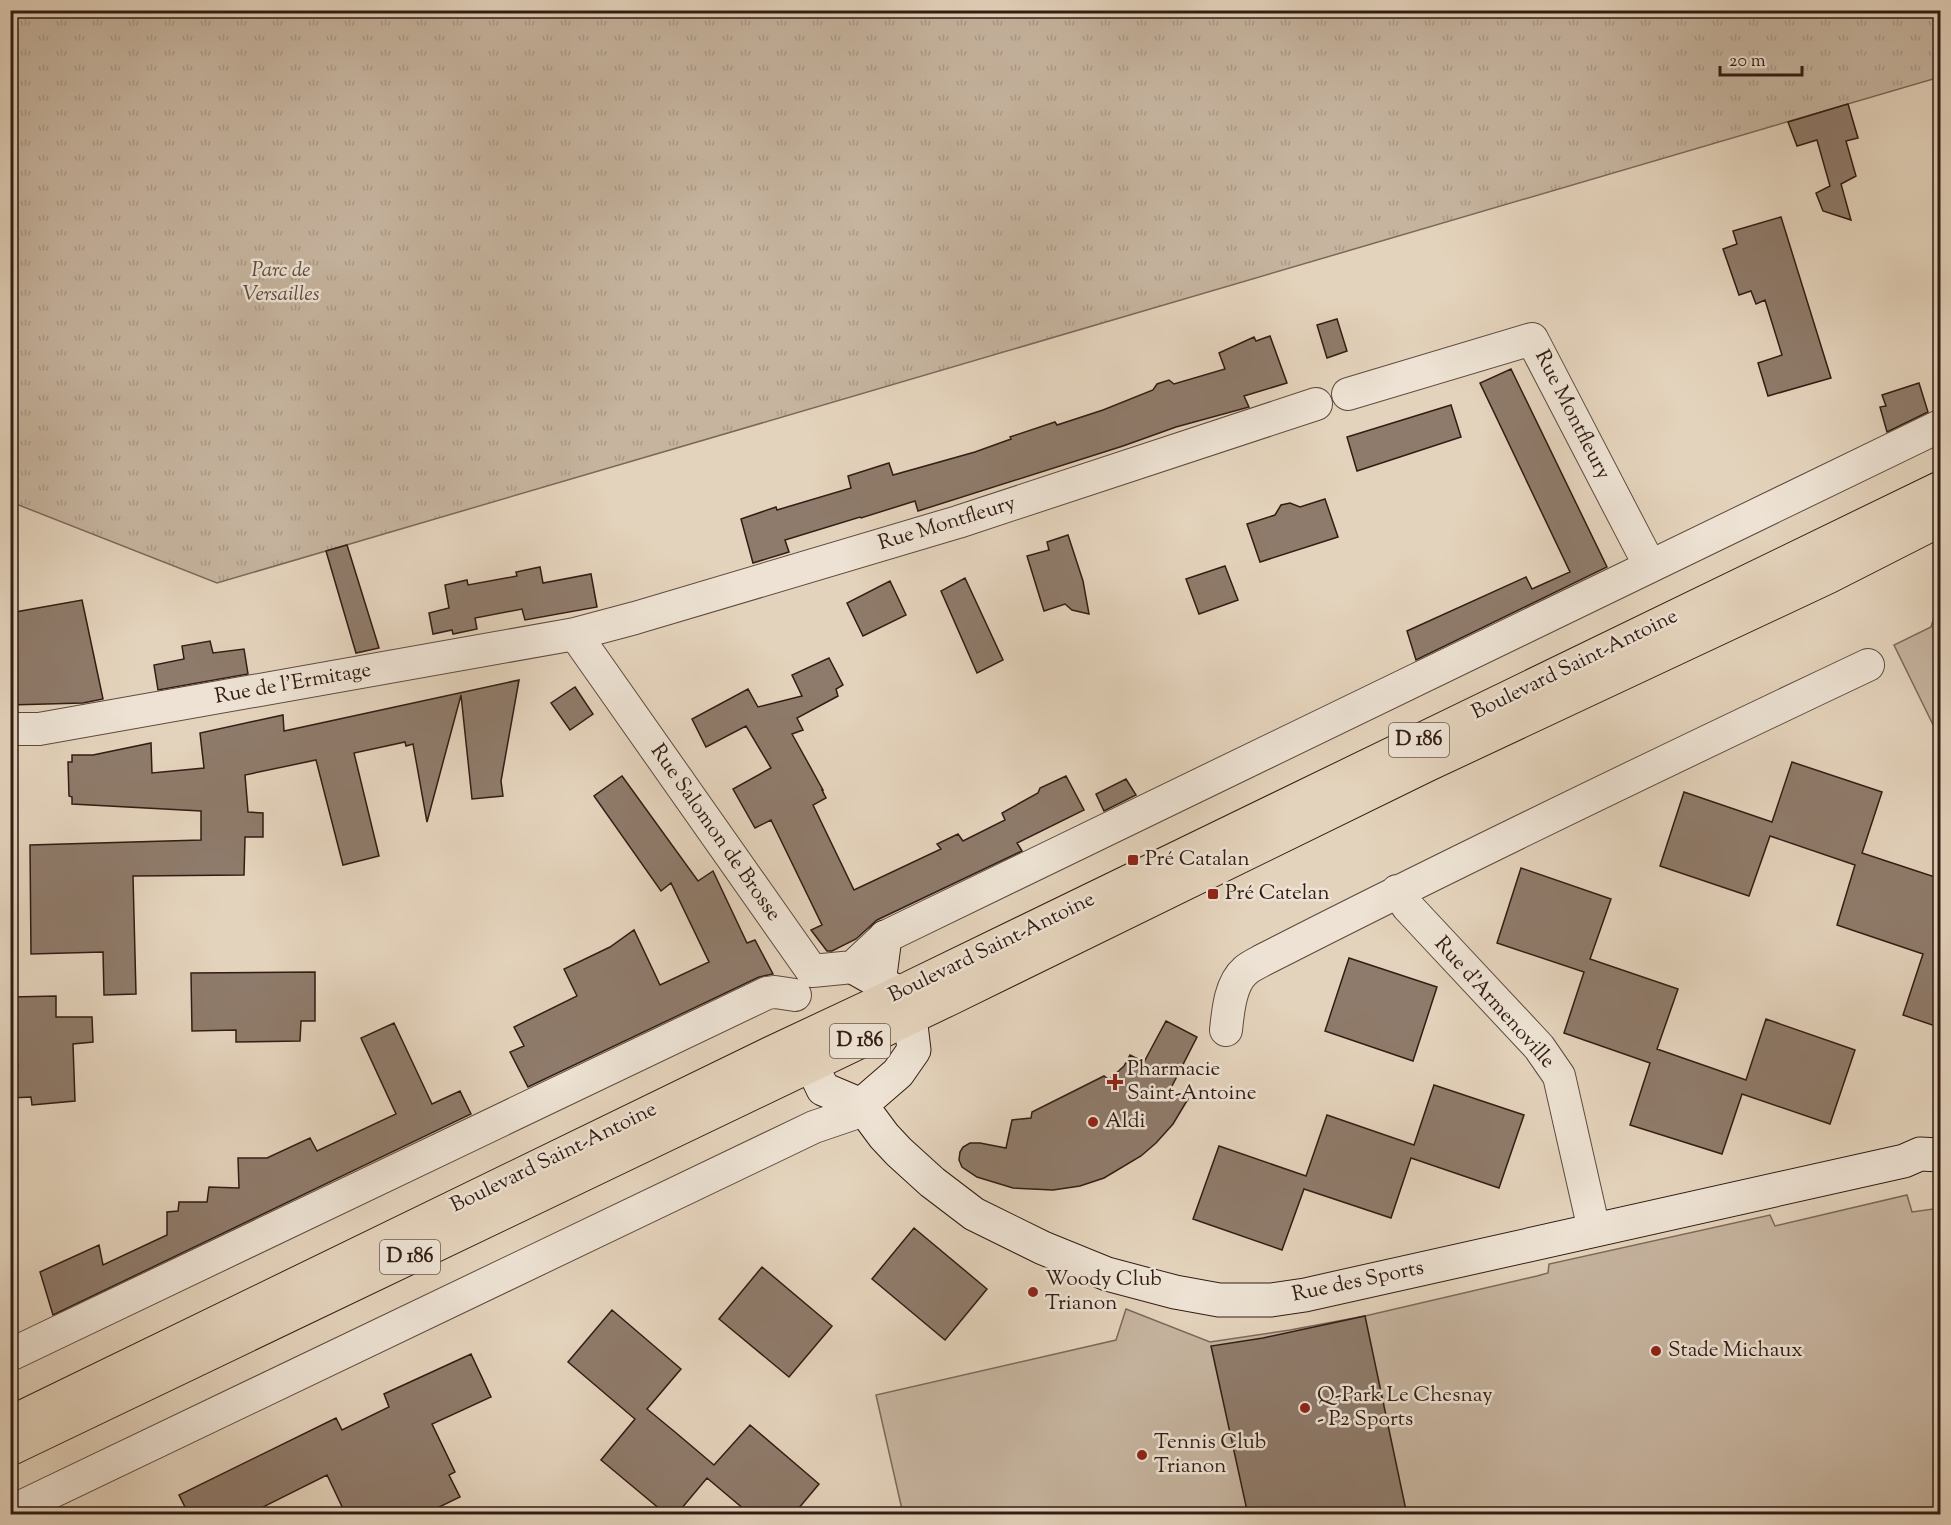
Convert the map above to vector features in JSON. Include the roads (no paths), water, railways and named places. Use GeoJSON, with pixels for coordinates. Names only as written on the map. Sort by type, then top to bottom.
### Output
{"type":"FeatureCollection","features":[{"type":"Feature","properties":{"kind":"main road","name":"Boulevard Saint-Antoine"},"geometry":{"type":"LineString","coordinates":[[10,1449],[805,1052],[889,993],[1941,488]]}},
{"type":"Feature","properties":{"kind":"main road","name":"Boulevard Saint-Antoine"},"geometry":{"type":"LineString","coordinates":[[889,993],[1417,770],[1686,642],[1828,578],[1941,520]]}},
{"type":"Feature","properties":{"kind":"main road"},"geometry":{"type":"LineString","coordinates":[[862,1108],[898,1073],[914,1050],[889,993],[885,937]]}},
{"type":"Feature","properties":{"kind":"main road","name":"Boulevard Saint-Antoine"},"geometry":{"type":"LineString","coordinates":[[10,1422],[805,1052]]}},
{"type":"Feature","properties":{"kind":"main road","name":"Rue des Sports"},"geometry":{"type":"LineString","coordinates":[[805,1052],[823,1089],[862,1108],[899,1152],[932,1182],[974,1214],[1043,1248],[1107,1274],[1175,1292],[1219,1300],[1270,1299],[1305,1295],[1904,1161],[1920,1154],[1941,1155]]}},
{"type":"Feature","properties":{"kind":"main road"},"geometry":{"type":"LineString","coordinates":[[1904,1161],[1923,1173],[1941,1176]]}},
{"type":"Feature","properties":{"kind":"street","name":"Rue Montfleury"},"geometry":{"type":"LineString","coordinates":[[1348,394],[1532,339],[1650,566]]}},
{"type":"Feature","properties":{"kind":"street","name":"Rue Montfleury"},"geometry":{"type":"LineString","coordinates":[[576,634],[958,522],[1316,404]]}},
{"type":"Feature","properties":{"kind":"street"},"geometry":{"type":"LineString","coordinates":[[885,937],[1941,426]]}},
{"type":"Feature","properties":{"kind":"street","name":"Rue de l'Ermitage"},"geometry":{"type":"LineString","coordinates":[[10,729],[39,729],[576,634]]}},
{"type":"Feature","properties":{"kind":"street","name":"Rue Salomon de Brosse"},"geometry":{"type":"LineString","coordinates":[[576,634],[803,983]]}},
{"type":"Feature","properties":{"kind":"street"},"geometry":{"type":"LineString","coordinates":[[1226,1030],[1228,1009],[1236,984],[1244,971],[1398,891],[1582,800],[1868,665]]}},
{"type":"Feature","properties":{"kind":"street","name":"Rue d'Armenoville"},"geometry":{"type":"LineString","coordinates":[[1398,891],[1408,907],[1539,1047],[1559,1076],[1594,1230]]}},
{"type":"Feature","properties":{"kind":"street"},"geometry":{"type":"LineString","coordinates":[[803,983],[793,1011],[805,1052]]}},
{"type":"Feature","properties":{"kind":"street","name":"Boulevard Saint-Antoine"},"geometry":{"type":"LineString","coordinates":[[10,1355],[767,993],[803,983],[889,993]]}},
{"type":"Feature","properties":{"kind":"street"},"geometry":{"type":"LineString","coordinates":[[10,1512],[795,1136],[862,1108]]}},
{"type":"Feature","properties":{"kind":"place","name":"Pré Catalan"},"geometry":{"type":"Point","coordinates":[1133,860]}},
{"type":"Feature","properties":{"kind":"place","name":"Pré Catelan"},"geometry":{"type":"Point","coordinates":[1213,894]}},
{"type":"Feature","properties":{"kind":"place","name":"Pharmacie Saint-Antoine"},"geometry":{"type":"Point","coordinates":[1115,1082]}},
{"type":"Feature","properties":{"kind":"place","name":"Aldi"},"geometry":{"type":"Point","coordinates":[1093,1122]}},
{"type":"Feature","properties":{"kind":"place","name":"Woody Club Trianon"},"geometry":{"type":"Point","coordinates":[1033,1292]}},
{"type":"Feature","properties":{"kind":"place","name":"Stade Michaux"},"geometry":{"type":"Point","coordinates":[1656,1351]}},
{"type":"Feature","properties":{"kind":"place","name":"Q-Park Le Chesnay - P2 Sports"},"geometry":{"type":"Point","coordinates":[1305,1408]}},
{"type":"Feature","properties":{"kind":"place","name":"Tennis Club Trianon"},"geometry":{"type":"Point","coordinates":[1142,1455]}},
{"type":"Feature","properties":{"kind":"park label","name":"Parc de Versailles"},"geometry":{"type":"Point","coordinates":[281,283]}}]}
